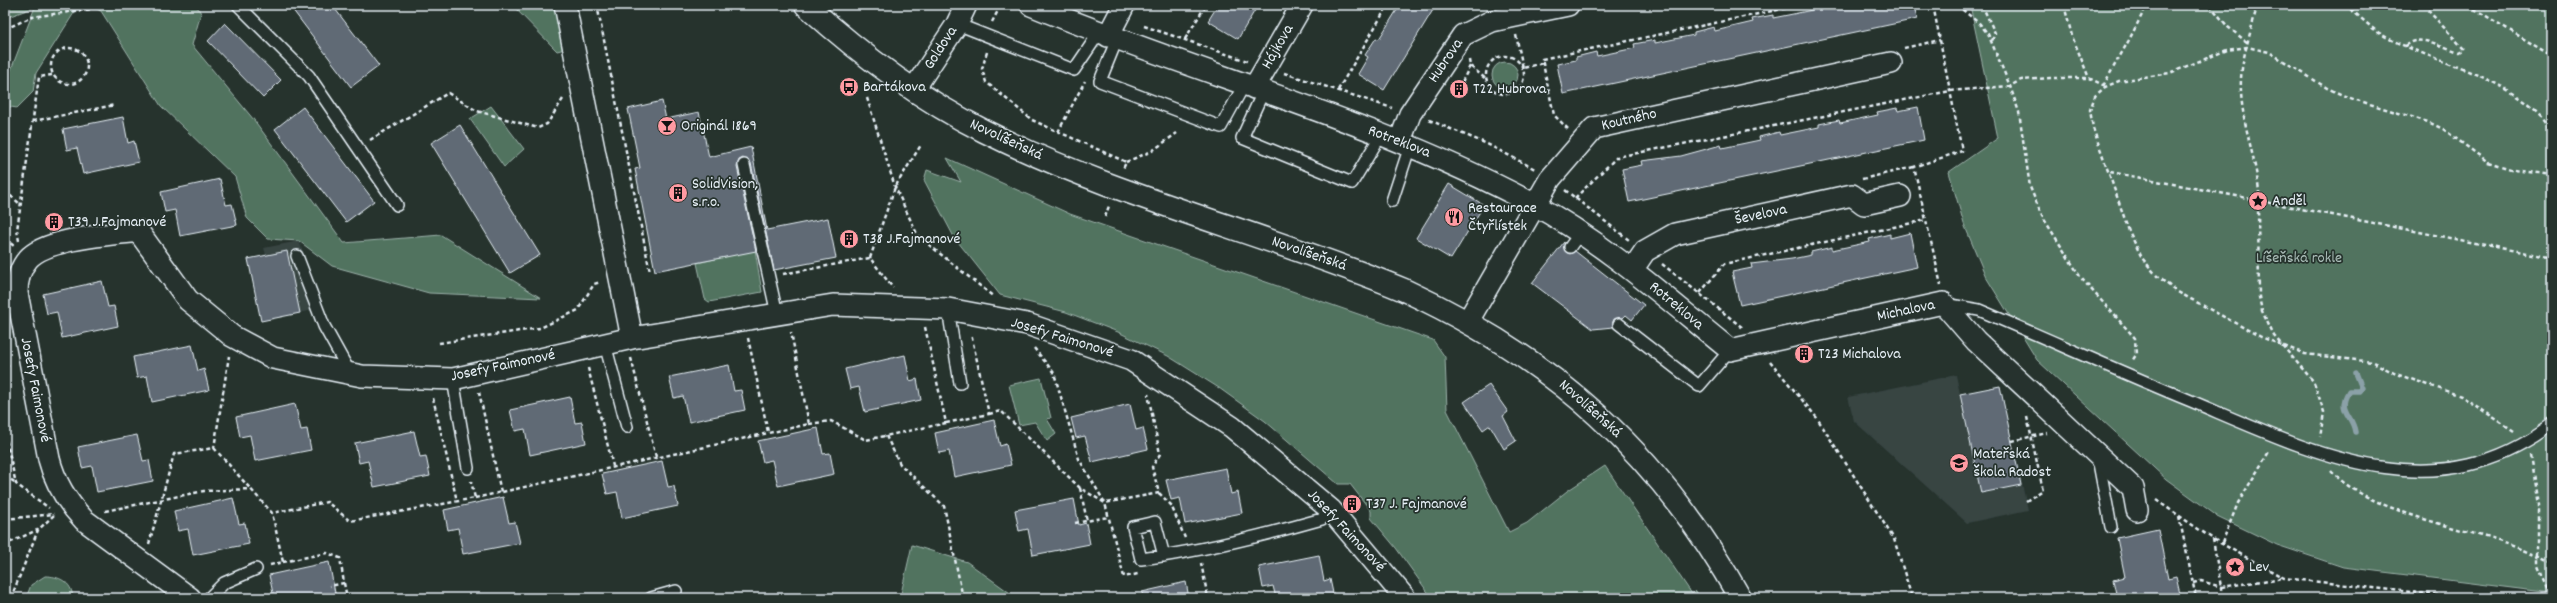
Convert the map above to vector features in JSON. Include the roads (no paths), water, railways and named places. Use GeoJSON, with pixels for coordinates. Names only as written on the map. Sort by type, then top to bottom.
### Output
{"type":"FeatureCollection","features":[{"type":"Feature","properties":{"kind":"street"},"geometry":{"type":"LineString","coordinates":[[565,5],[632,338]]}},
{"type":"Feature","properties":{"kind":"street","name":"Novolíšeňská"},"geometry":{"type":"LineString","coordinates":[[806,5],[871,58],[914,89],[960,118],[1029,152],[1115,186],[1368,275],[1404,290],[1468,321],[1520,353],[1562,382],[1620,436],[1685,512],[1740,598]]}},
{"type":"Feature","properties":{"kind":"street","name":"Goldova"},"geometry":{"type":"LineString","coordinates":[[914,89],[957,24],[966,5]]}},
{"type":"Feature","properties":{"kind":"street","name":"Rotreklova"},"geometry":{"type":"LineString","coordinates":[[1031,5],[1108,36],[1254,88],[1455,164],[1535,205],[1575,240],[1632,270],[1730,350]]}},
{"type":"Feature","properties":{"kind":"street"},"geometry":{"type":"LineString","coordinates":[[1108,36],[1124,5]]}},
{"type":"Feature","properties":{"kind":"street","name":"Hájkova"},"geometry":{"type":"LineString","coordinates":[[1254,88],[1302,5]]}},
{"type":"Feature","properties":{"kind":"street","name":"Hubrova"},"geometry":{"type":"LineString","coordinates":[[1397,141],[1410,114],[1463,35],[1492,21],[1568,5]]}},
{"type":"Feature","properties":{"kind":"street","name":"Koutného"},"geometry":{"type":"LineString","coordinates":[[1468,321],[1550,179],[1594,128],[1891,62]]}},
{"type":"Feature","properties":{"kind":"street","name":"Ševelova"},"geometry":{"type":"LineString","coordinates":[[1632,270],[1645,251],[1675,234],[1852,195],[1864,204],[1900,196]]}},
{"type":"Feature","properties":{"kind":"street","name":"Josefy Faimonové"},"geometry":{"type":"LineString","coordinates":[[190,598],[84,520],[63,510],[52,471],[20,312],[17,282],[20,271],[29,258],[49,247],[138,231],[188,300],[232,336],[273,358],[356,375],[454,385],[632,338],[833,304],[907,308],[948,316],[989,317],[1027,324],[1131,360],[1232,427],[1331,510],[1405,598]]}},
{"type":"Feature","properties":{"kind":"street","name":"Michalova"},"geometry":{"type":"LineString","coordinates":[[1730,350],[1943,303],[1976,341],[2133,488],[2145,504]]}},
{"type":"Feature","properties":{"kind":"lane"},"geometry":{"type":"LineString","coordinates":[[238,5],[309,76],[397,205]]}},
{"type":"Feature","properties":{"kind":"lane"},"geometry":{"type":"LineString","coordinates":[[957,24],[1074,70],[1108,36]]}},
{"type":"Feature","properties":{"kind":"lane"},"geometry":{"type":"LineString","coordinates":[[1108,36],[1100,82],[1221,127],[1254,88]]}},
{"type":"Feature","properties":{"kind":"lane"},"geometry":{"type":"LineString","coordinates":[[1254,88],[1242,138],[1352,183],[1397,141]]}},
{"type":"Feature","properties":{"kind":"lane"},"geometry":{"type":"LineString","coordinates":[[1392,201],[1397,141]]}},
{"type":"Feature","properties":{"kind":"lane"},"geometry":{"type":"LineString","coordinates":[[744,165],[777,314]]}},
{"type":"Feature","properties":{"kind":"lane"},"geometry":{"type":"LineString","coordinates":[[297,256],[324,326],[356,375]]}},
{"type":"Feature","properties":{"kind":"lane"},"geometry":{"type":"LineString","coordinates":[[1943,303],[1979,310],[2123,373],[2318,454],[2384,468],[2421,471],[2469,465],[2500,455],[2526,444],[2552,425]]}},
{"type":"Feature","properties":{"kind":"lane"},"geometry":{"type":"LineString","coordinates":[[948,316],[960,383]]}},
{"type":"Feature","properties":{"kind":"lane"},"geometry":{"type":"LineString","coordinates":[[1618,324],[1699,386],[1730,350]]}},
{"type":"Feature","properties":{"kind":"lane"},"geometry":{"type":"LineString","coordinates":[[605,344],[627,427]]}},
{"type":"Feature","properties":{"kind":"lane"},"geometry":{"type":"LineString","coordinates":[[454,385],[468,468]]}},
{"type":"Feature","properties":{"kind":"lane"},"geometry":{"type":"LineString","coordinates":[[2097,454],[2111,527]]}},
{"type":"Feature","properties":{"kind":"lane"},"geometry":{"type":"LineString","coordinates":[[1164,556],[1236,543],[1322,519],[1331,510]]}},
{"type":"Feature","properties":{"kind":"lane"},"geometry":{"type":"LineString","coordinates":[[209,598],[224,583],[256,569]]}},
{"type":"Feature","properties":{"kind":"lane"},"geometry":{"type":"LineString","coordinates":[[651,598],[676,591]]}},
{"type":"Feature","properties":{"kind":"waterway"},"geometry":{"type":"LineString","coordinates":[[2355,432],[2354,426],[2346,413],[2344,403],[2349,391],[2360,391],[2362,388],[2356,373]]}},
{"type":"Feature","properties":{"kind":"place","name":"Bartákova"},"geometry":{"type":"Point","coordinates":[849,87]}},
{"type":"Feature","properties":{"kind":"place","name":"T22 Hubrova"},"geometry":{"type":"Point","coordinates":[1459,89]}},
{"type":"Feature","properties":{"kind":"place","name":"Originál 1869"},"geometry":{"type":"Point","coordinates":[667,126]}},
{"type":"Feature","properties":{"kind":"place","name":"SolidVision, s.r.o."},"geometry":{"type":"Point","coordinates":[678,193]}},
{"type":"Feature","properties":{"kind":"place","name":"Anděl"},"geometry":{"type":"Point","coordinates":[2258,201]}},
{"type":"Feature","properties":{"kind":"place","name":"Restaurace Čtyřlístek"},"geometry":{"type":"Point","coordinates":[1454,217]}},
{"type":"Feature","properties":{"kind":"place","name":"T39 J.Fajmanové"},"geometry":{"type":"Point","coordinates":[54,222]}},
{"type":"Feature","properties":{"kind":"place","name":"T38 J.Fajmanové"},"geometry":{"type":"Point","coordinates":[849,239]}},
{"type":"Feature","properties":{"kind":"place","name":"T23 Michalova"},"geometry":{"type":"Point","coordinates":[1804,354]}},
{"type":"Feature","properties":{"kind":"place","name":"Mateřská škola Radost"},"geometry":{"type":"Point","coordinates":[1959,463]}},
{"type":"Feature","properties":{"kind":"place","name":"T37 J. Fajmanové"},"geometry":{"type":"Point","coordinates":[1352,504]}},
{"type":"Feature","properties":{"kind":"place","name":"Lev"},"geometry":{"type":"Point","coordinates":[2235,567]}},
{"type":"Feature","properties":{"kind":"park label","name":"Líšeňská rokle"},"geometry":{"type":"Point","coordinates":[2299,258]}}]}
